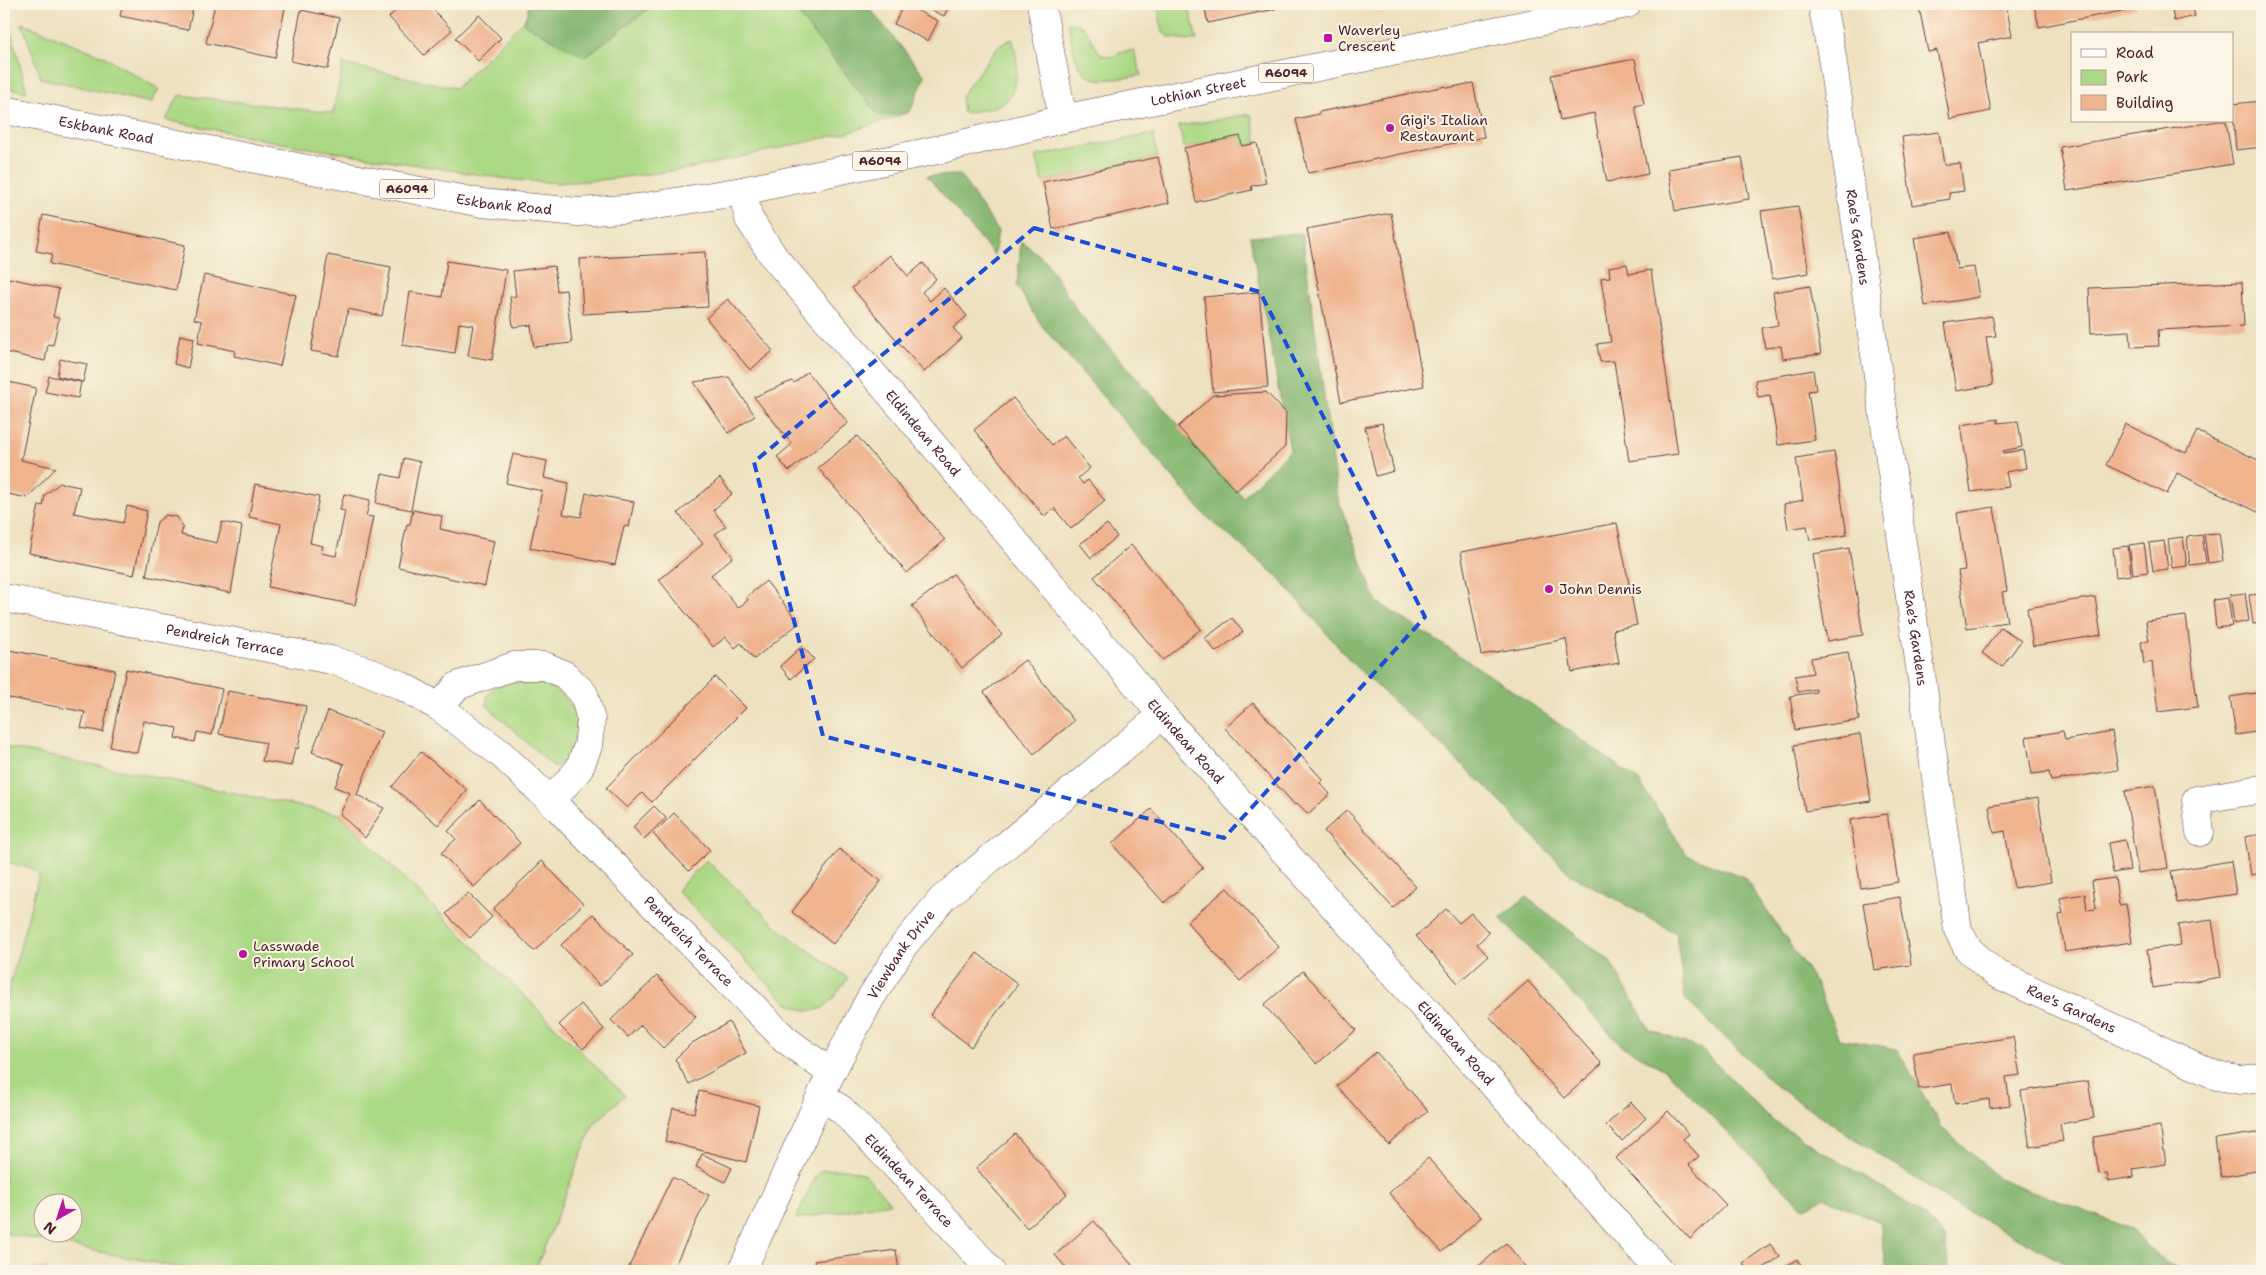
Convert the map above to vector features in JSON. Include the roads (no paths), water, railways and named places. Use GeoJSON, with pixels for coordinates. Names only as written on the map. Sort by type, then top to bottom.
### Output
{"type":"FeatureCollection","features":[{"type":"Feature","properties":{"kind":"street"},"geometry":{"type":"LineString","coordinates":[[1041,4],[1063,119]]}},
{"type":"Feature","properties":{"kind":"street","name":"Lothian Street"},"geometry":{"type":"LineString","coordinates":[[946,148],[1063,119],[1627,4]]}},
{"type":"Feature","properties":{"kind":"street","name":"Rae's Gardens"},"geometry":{"type":"LineString","coordinates":[[1822,4],[1832,57],[1958,930],[1968,949],[1995,973],[2217,1076],[2240,1080],[2262,1077]]}},
{"type":"Feature","properties":{"kind":"street","name":"Eskbank Road"},"geometry":{"type":"LineString","coordinates":[[4,110],[482,203],[525,209],[578,212],[639,208],[742,191],[946,148]]}},
{"type":"Feature","properties":{"kind":"street","name":"Eldindean Road"},"geometry":{"type":"LineString","coordinates":[[742,191],[749,219],[774,257],[1162,715],[1660,1271]]}},
{"type":"Feature","properties":{"kind":"street","name":"Pendreich Terrace"},"geometry":{"type":"LineString","coordinates":[[4,598],[331,660],[375,674],[400,685],[439,707],[500,753],[551,801],[785,1039],[826,1085]]}},
{"type":"Feature","properties":{"kind":"street"},"geometry":{"type":"LineString","coordinates":[[439,707],[457,686],[514,666],[545,666],[565,675],[584,694],[591,720],[588,746],[579,769],[551,801]]}},
{"type":"Feature","properties":{"kind":"street","name":"Viewbank Drive"},"geometry":{"type":"LineString","coordinates":[[742,1271],[826,1085],[870,998],[904,946],[942,899],[1162,715]]}},
{"type":"Feature","properties":{"kind":"street"},"geometry":{"type":"LineString","coordinates":[[2200,832],[2196,800],[2262,789]]}},
{"type":"Feature","properties":{"kind":"street","name":"Eldindean Terrace"},"geometry":{"type":"LineString","coordinates":[[826,1085],[840,1109],[931,1203],[991,1271]]}},
{"type":"Feature","properties":{"kind":"place","name":"Waverley Crescent"},"geometry":{"type":"Point","coordinates":[1328,38]}},
{"type":"Feature","properties":{"kind":"place","name":"Gigi's Italian Restaurant"},"geometry":{"type":"Point","coordinates":[1390,128]}},
{"type":"Feature","properties":{"kind":"place","name":"John Dennis"},"geometry":{"type":"Point","coordinates":[1549,589]}},
{"type":"Feature","properties":{"kind":"place","name":"Lasswade Primary School"},"geometry":{"type":"Point","coordinates":[243,954]}}]}
